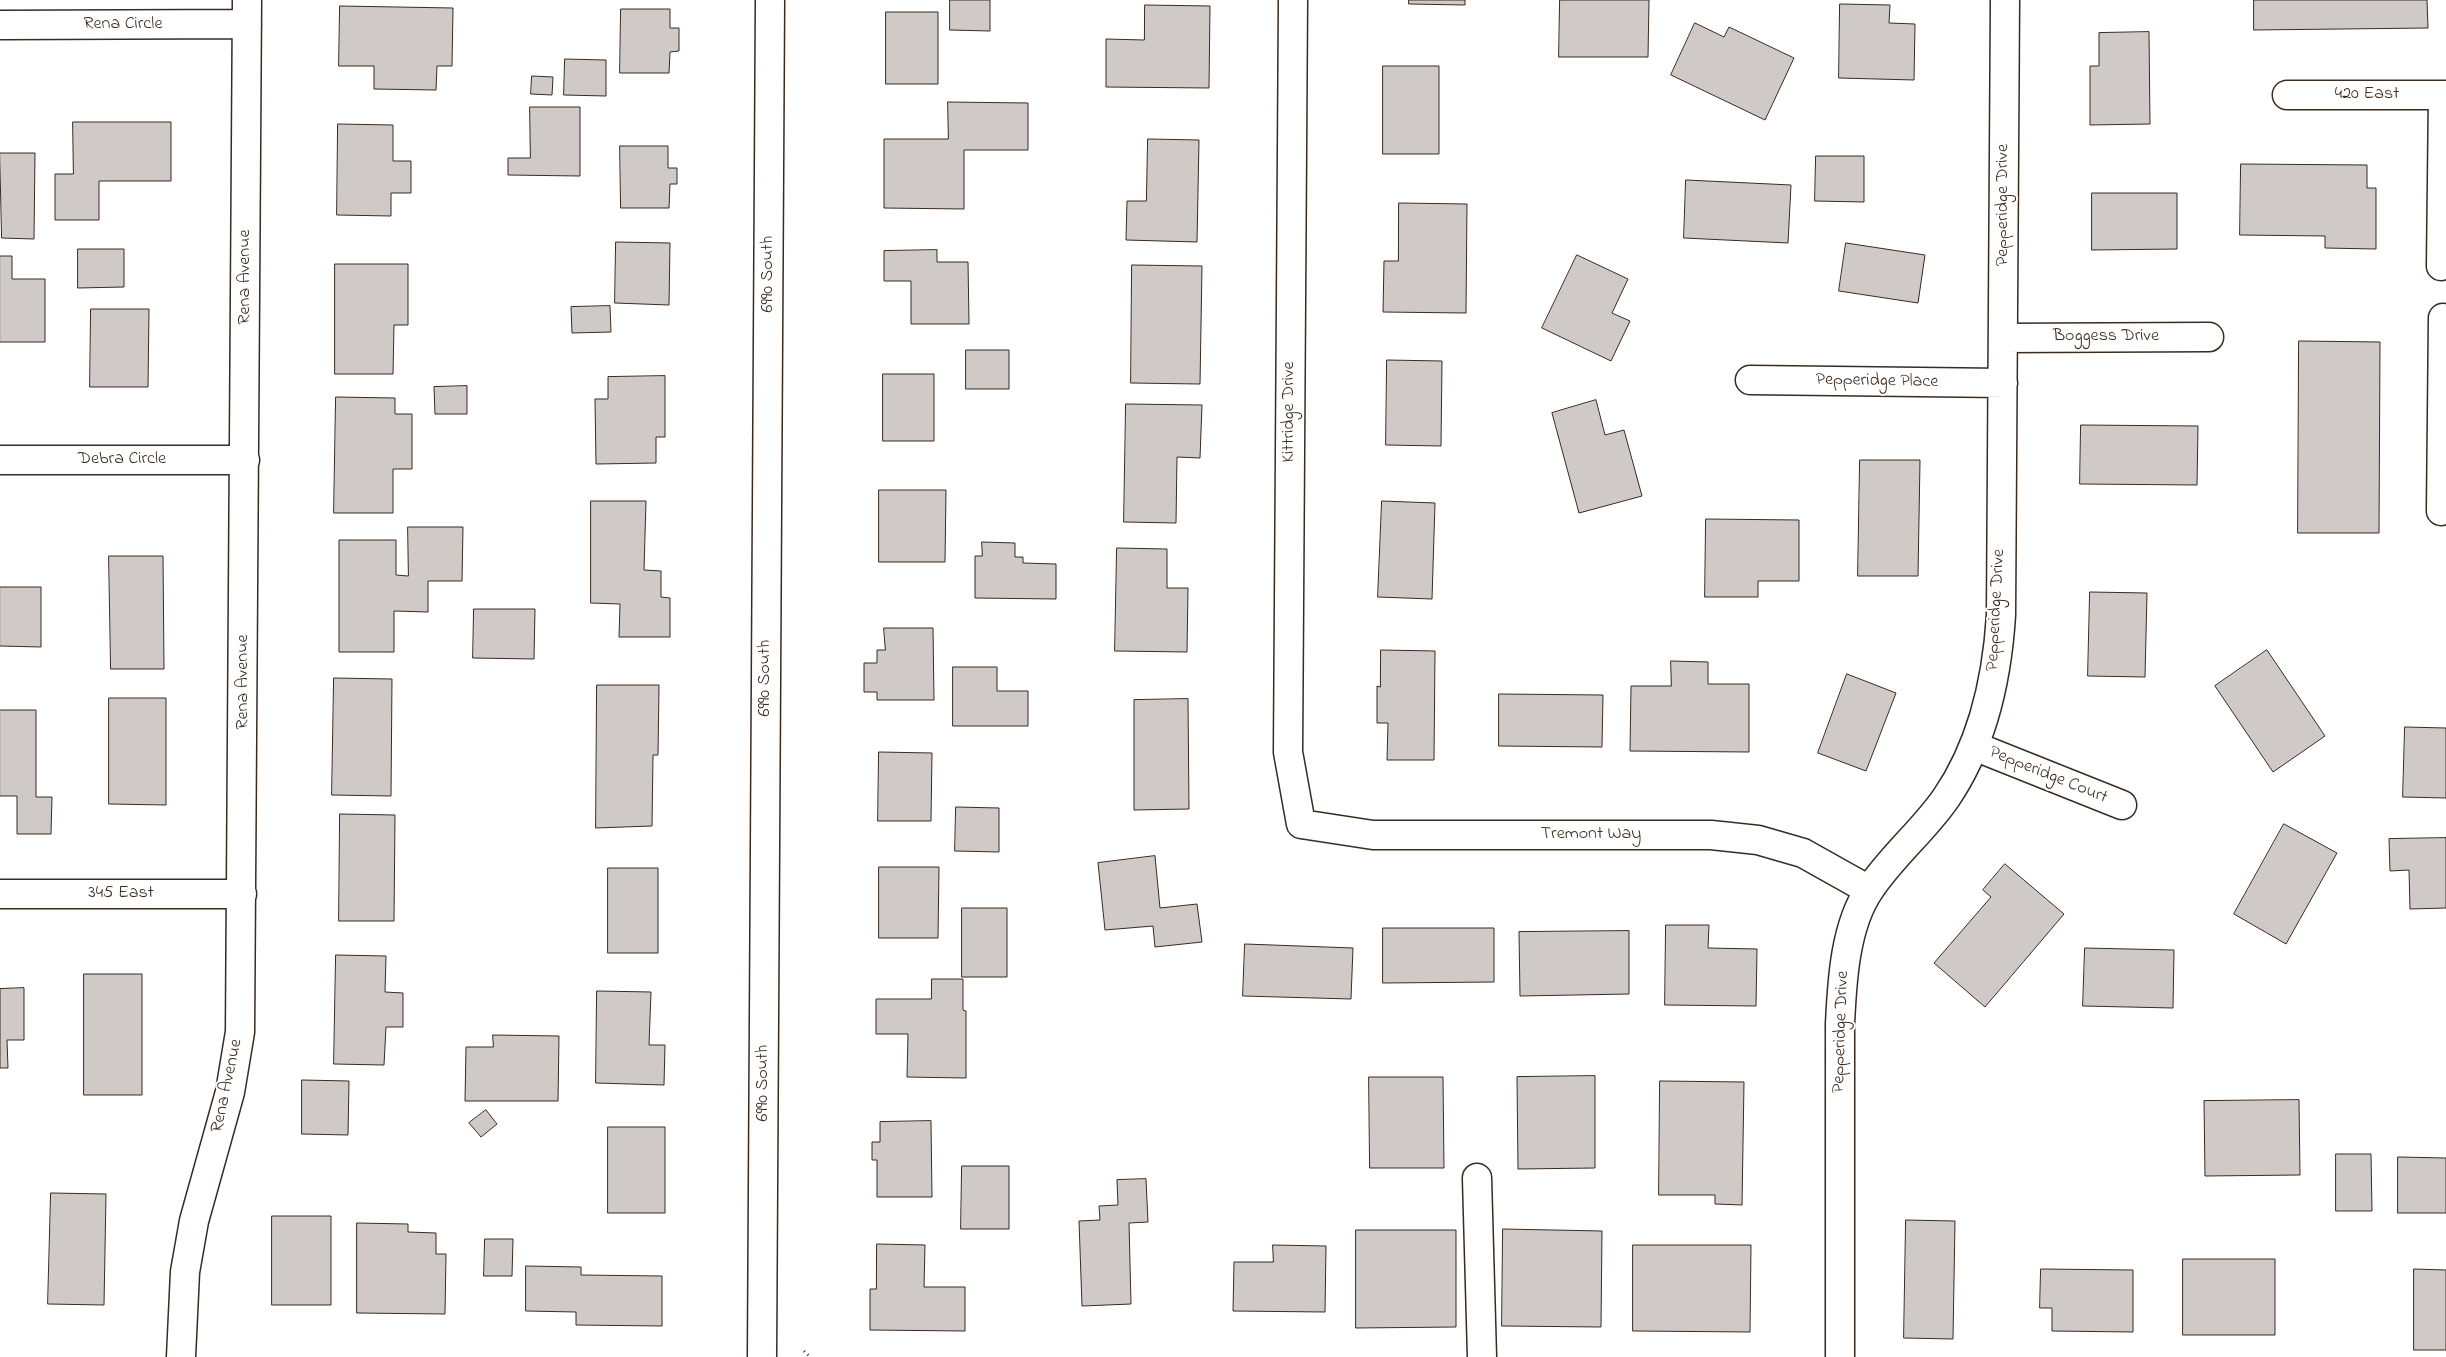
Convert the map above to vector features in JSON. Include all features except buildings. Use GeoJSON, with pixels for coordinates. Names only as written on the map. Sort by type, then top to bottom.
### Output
{"type":"FeatureCollection","features":[{"type":"Feature","properties":{"kind":"street","name":"6990 South"},"geometry":{"type":"LineString","coordinates":[[762,1357],[770,0]]}},
{"type":"Feature","properties":{"kind":"street","name":"Kittridge Drive"},"geometry":{"type":"LineString","coordinates":[[1293,0],[1288,752],[1301,824]]}},
{"type":"Feature","properties":{"kind":"street","name":"Pepperidge Drive"},"geometry":{"type":"LineString","coordinates":[[1840,1357],[1842,976],[1851,931],[1869,890],[1946,798],[1974,746],[1990,701],[1998,654],[2001,615],[2005,0]]}},
{"type":"Feature","properties":{"kind":"street","name":"Rena Circle"},"geometry":{"type":"LineString","coordinates":[[0,25],[247,12]]}},
{"type":"Feature","properties":{"kind":"street","name":"Rena Avenue"},"geometry":{"type":"LineString","coordinates":[[181,1357],[186,1263],[194,1221],[230,1092],[240,1032],[247,12]]}},
{"type":"Feature","properties":{"kind":"street","name":"420 East"},"geometry":{"type":"LineString","coordinates":[[2287,95],[2444,95]]}},
{"type":"Feature","properties":{"kind":"street"},"geometry":{"type":"LineString","coordinates":[[2442,266],[2444,95]]}},
{"type":"Feature","properties":{"kind":"street"},"geometry":{"type":"LineString","coordinates":[[2442,511],[2443,318]]}},
{"type":"Feature","properties":{"kind":"street","name":"Boggess Drive"},"geometry":{"type":"LineString","coordinates":[[2003,338],[2210,337]]}},
{"type":"Feature","properties":{"kind":"street","name":"Pepperidge Place"},"geometry":{"type":"LineString","coordinates":[[1750,380],[2003,383]]}},
{"type":"Feature","properties":{"kind":"street","name":"Debra Circle"},"geometry":{"type":"LineString","coordinates":[[0,460],[245,460]]}},
{"type":"Feature","properties":{"kind":"street","name":"Pepperidge Court"},"geometry":{"type":"LineString","coordinates":[[1974,746],[2122,805]]}},
{"type":"Feature","properties":{"kind":"street","name":"Tremont Way"},"geometry":{"type":"LineString","coordinates":[[1301,824],[1373,835],[1711,835],[1758,840],[1803,853],[1869,890]]}},
{"type":"Feature","properties":{"kind":"street","name":"345 East"},"geometry":{"type":"LineString","coordinates":[[0,894],[242,894]]}},
{"type":"Feature","properties":{"kind":"street"},"geometry":{"type":"LineString","coordinates":[[1477,1178],[1482,1357]]}},
{"type":"Feature","properties":{"kind":"path"},"geometry":{"type":"LineString","coordinates":[[804,1350],[810,1357]]}}]}
